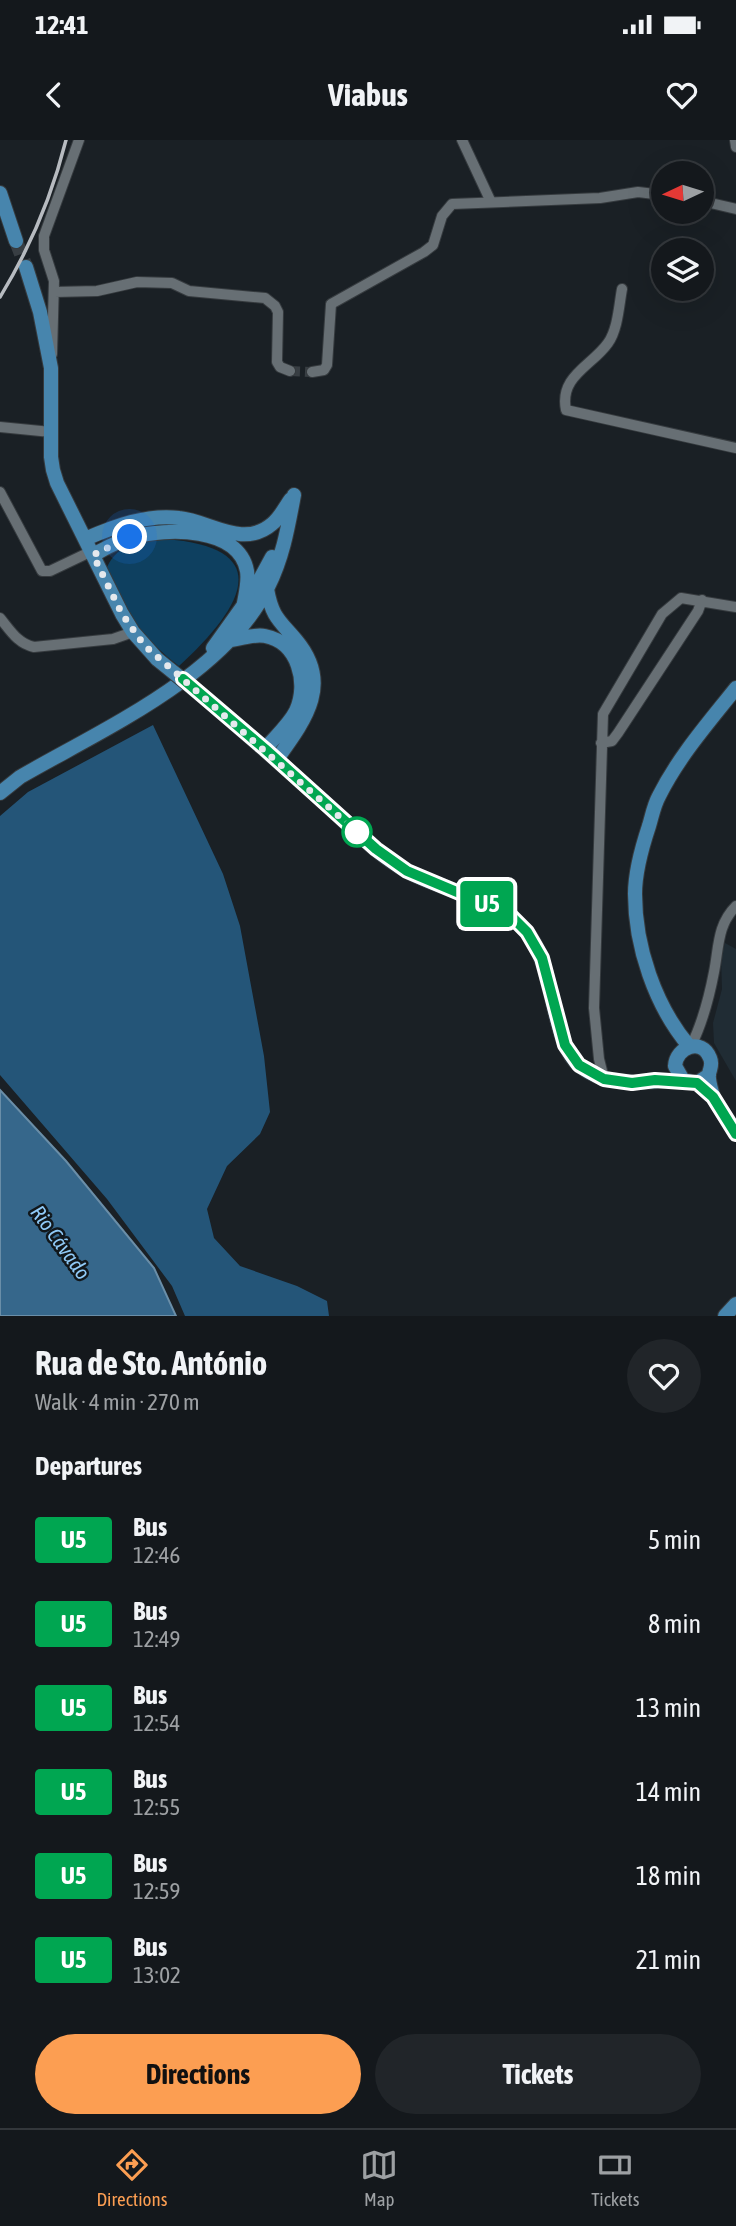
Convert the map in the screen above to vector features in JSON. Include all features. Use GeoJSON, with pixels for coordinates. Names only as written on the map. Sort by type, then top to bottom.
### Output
{"type":"FeatureCollection","features":[{"type":"Feature","properties":{"kind":"main road"},"geometry":{"type":"LineString","coordinates":[[0,193],[16,241]]}},
{"type":"Feature","properties":{"kind":"main road"},"geometry":{"type":"LineString","coordinates":[[26,267],[40,312],[51,368],[51,457],[57,483],[133,632],[158,659],[277,759],[376,849],[407,871],[509,914],[527,932],[542,958],[565,1045],[579,1065],[604,1079],[632,1083],[696,1079],[711,1069],[711,1058],[687,1051],[652,982],[640,936],[635,893],[642,847],[658,797],[682,757],[736,688]]}},
{"type":"Feature","properties":{"kind":"main road"},"geometry":{"type":"LineString","coordinates":[[0,793],[20,777],[169,691],[232,640],[267,589],[284,551],[294,495],[274,523],[250,534],[231,533],[194,521],[168,517],[124,524],[90,548]]}},
{"type":"Feature","properties":{"kind":"main road"},"geometry":{"type":"LineString","coordinates":[[202,664],[261,579],[290,517]]}},
{"type":"Feature","properties":{"kind":"main road"},"geometry":{"type":"LineString","coordinates":[[90,548],[148,533],[192,532],[219,540],[235,549],[246,564],[248,584],[243,608]]}},
{"type":"Feature","properties":{"kind":"main road"},"geometry":{"type":"LineString","coordinates":[[267,589],[277,620],[306,651],[314,672],[314,695],[307,716],[277,759]]}},
{"type":"Feature","properties":{"kind":"main road"},"geometry":{"type":"LineString","coordinates":[[232,640],[264,636],[280,642],[295,657],[301,675],[302,692],[296,711],[265,749]]}},
{"type":"Feature","properties":{"kind":"main road"},"geometry":{"type":"LineString","coordinates":[[687,1051],[676,1072],[696,1079],[713,1097],[736,1133]]}},
{"type":"Feature","properties":{"kind":"main road"},"geometry":{"type":"LineString","coordinates":[[655,1080],[687,1051]]}},
{"type":"Feature","properties":{"kind":"main road"},"geometry":{"type":"LineString","coordinates":[[725,1316],[736,1304]]}},
{"type":"Feature","properties":{"kind":"street"},"geometry":{"type":"LineString","coordinates":[[51,368],[54,281],[44,250],[44,236],[79,140]]}},
{"type":"Feature","properties":{"kind":"street"},"geometry":{"type":"LineString","coordinates":[[462,140],[491,202]]}},
{"type":"Feature","properties":{"kind":"street"},"geometry":{"type":"LineString","coordinates":[[734,140],[736,147]]}},
{"type":"Feature","properties":{"kind":"street"},"geometry":{"type":"LineString","coordinates":[[313,372],[324,370],[327,365],[331,304],[424,253],[433,245],[442,216],[452,204],[600,198],[638,192],[651,193]]}},
{"type":"Feature","properties":{"kind":"street"},"geometry":{"type":"LineString","coordinates":[[714,204],[736,209]]}},
{"type":"Feature","properties":{"kind":"street"},"geometry":{"type":"LineString","coordinates":[[54,292],[97,291],[137,282],[172,283],[189,291],[265,298],[278,312],[277,362],[290,371]]}},
{"type":"Feature","properties":{"kind":"street"},"geometry":{"type":"LineString","coordinates":[[622,289],[609,343],[575,374],[569,383],[565,393],[566,410],[574,414],[736,448]]}},
{"type":"Feature","properties":{"kind":"street"},"geometry":{"type":"LineString","coordinates":[[0,427],[51,432]]}},
{"type":"Feature","properties":{"kind":"street"},"geometry":{"type":"LineString","coordinates":[[0,492],[42,571],[50,571],[90,548]]}},
{"type":"Feature","properties":{"kind":"street"},"geometry":{"type":"LineString","coordinates":[[604,1079],[599,1059],[594,1008],[603,715],[662,614],[681,598],[736,607]]}},
{"type":"Feature","properties":{"kind":"street"},"geometry":{"type":"LineString","coordinates":[[601,743],[612,741],[618,733],[691,622],[702,600]]}},
{"type":"Feature","properties":{"kind":"street"},"geometry":{"type":"LineString","coordinates":[[0,618],[18,640],[34,647],[113,639],[133,632]]}},
{"type":"Feature","properties":{"kind":"street"},"geometry":{"type":"LineString","coordinates":[[687,1051],[703,1020],[715,970],[720,931],[736,906]]}},
{"type":"Feature","properties":{"kind":"street"},"geometry":{"type":"LineString","coordinates":[[674,1029],[685,1028],[703,1020]]}},
{"type":"Feature","properties":{"kind":"shaded area"},"geometry":{"type":"Polygon","coordinates":[[[165,539],[202,545],[225,555],[237,569],[238,586],[231,605],[218,625],[179,666],[155,645],[135,622],[107,567],[124,548],[139,542],[165,539]]]}},
{"type":"Feature","properties":{"kind":"shaded area"},"geometry":{"type":"Polygon","coordinates":[[[153,725],[223,874],[240,926],[264,1056],[270,1112],[260,1134],[227,1166],[207,1209],[214,1238],[240,1266],[297,1286],[327,1301],[329,1316],[185,1316],[172,1286],[107,1199],[0,1075],[0,816],[28,792],[153,725]]]}},
{"type":"Feature","properties":{"kind":"shaded area"},"geometry":{"type":"Polygon","coordinates":[[[725,943],[736,949],[736,1081],[714,1043],[713,1023],[722,989],[721,957],[725,943]]]}},
{"type":"Feature","properties":{"kind":"water","name":"Rio Cávado"},"geometry":{"type":"Polygon","coordinates":[[[0,1090],[66,1161],[154,1268],[176,1316],[0,1316],[0,1090]]]}},
{"type":"Feature","properties":{"kind":"tunnel"},"geometry":{"type":"LineString","coordinates":[[16,241],[26,267]]}},
{"type":"Feature","properties":{"kind":"tunnel"},"geometry":{"type":"LineString","coordinates":[[290,371],[312,372]]}},
{"type":"Feature","properties":{"kind":"railway"},"geometry":{"type":"LineString","coordinates":[[0,297],[39,221],[66,140]]}},
{"type":"Feature","properties":{"kind":"bus line","name":"U5"},"geometry":{"type":"LineString","coordinates":[[183,679],[376,849],[407,871],[509,914],[527,932],[542,958],[565,1045],[579,1065],[604,1079],[632,1083],[655,1080],[697,1083],[713,1097],[736,1134]]}},
{"type":"Feature","properties":{"kind":"route"},"geometry":{"type":"LineString","coordinates":[[130,537],[93,555],[133,632],[158,659],[277,759],[357,832]]}}]}
